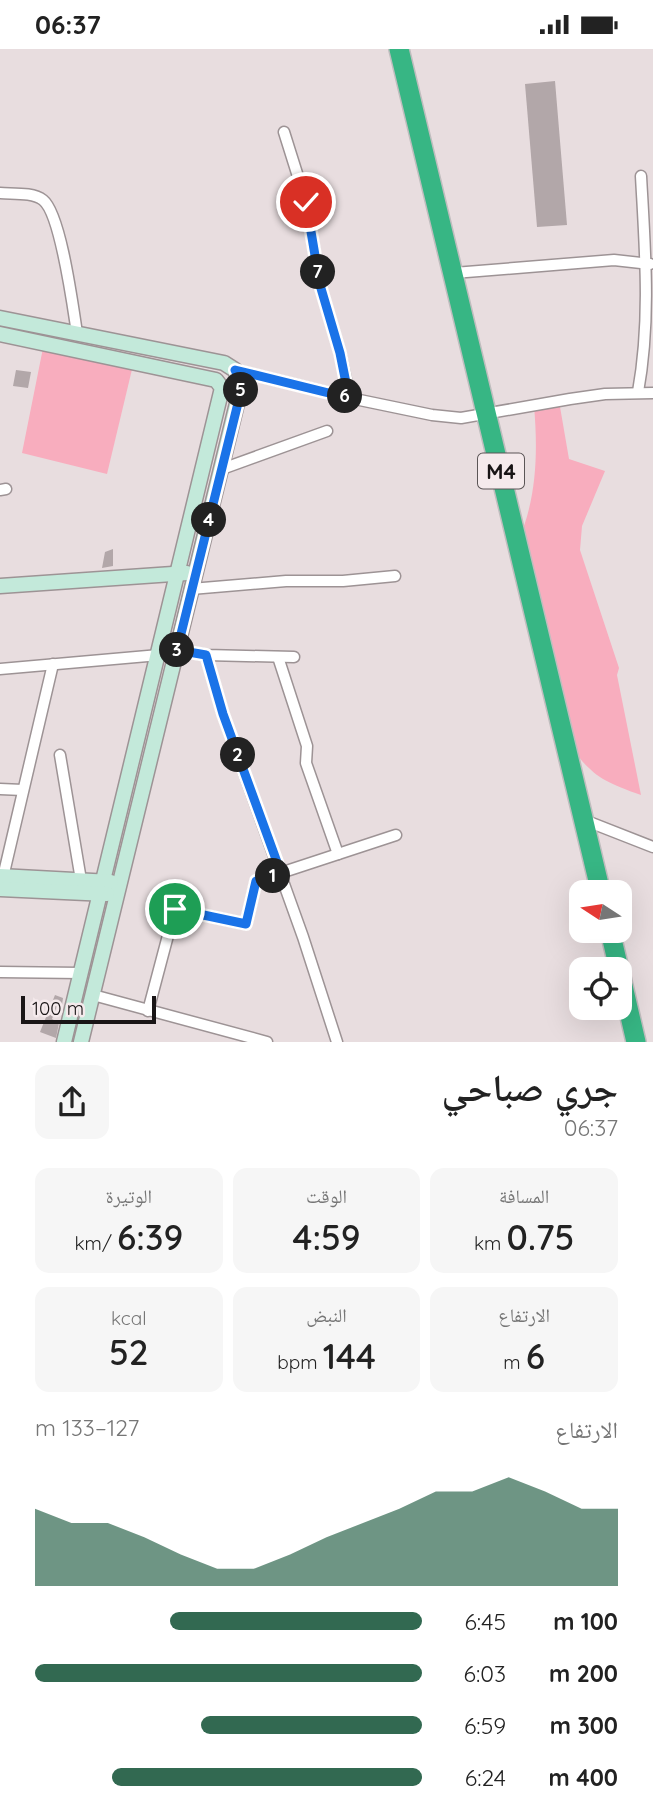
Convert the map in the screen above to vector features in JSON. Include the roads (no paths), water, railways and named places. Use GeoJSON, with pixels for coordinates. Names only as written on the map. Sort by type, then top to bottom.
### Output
{"type":"FeatureCollection","features":[{"type":"Feature","properties":{"kind":"highway","name":"M4"},"geometry":{"type":"LineString","coordinates":[[399,49],[598,880]]}},
{"type":"Feature","properties":{"kind":"highway"},"geometry":{"type":"LineString","coordinates":[[631,1020],[636,1042]]}},
{"type":"Feature","properties":{"kind":"street"},"geometry":{"type":"LineString","coordinates":[[284,132],[306,202],[320,285],[340,353],[349,398]]}},
{"type":"Feature","properties":{"kind":"street"},"geometry":{"type":"LineString","coordinates":[[638,393],[646,352],[650,264],[641,176]]}},
{"type":"Feature","properties":{"kind":"street"},"geometry":{"type":"LineString","coordinates":[[0,193],[43,199],[50,208],[62,248],[77,333]]}},
{"type":"Feature","properties":{"kind":"street"},"geometry":{"type":"LineString","coordinates":[[454,273],[614,260],[650,264]]}},
{"type":"Feature","properties":{"kind":"street"},"geometry":{"type":"LineString","coordinates":[[0,318],[224,363],[235,370],[432,415],[461,418],[570,399],[653,393]]}},
{"type":"Feature","properties":{"kind":"street"},"geometry":{"type":"LineString","coordinates":[[0,334],[216,380],[222,394],[64,1042]]}},
{"type":"Feature","properties":{"kind":"street"},"geometry":{"type":"LineString","coordinates":[[81,1042],[240,395],[240,381],[235,370]]}},
{"type":"Feature","properties":{"kind":"street"},"geometry":{"type":"LineString","coordinates":[[222,469],[327,431]]}},
{"type":"Feature","properties":{"kind":"street"},"geometry":{"type":"LineString","coordinates":[[0,586],[195,573]]}},
{"type":"Feature","properties":{"kind":"street"},"geometry":{"type":"LineString","coordinates":[[191,589],[286,581],[343,582],[396,576]]}},
{"type":"Feature","properties":{"kind":"street"},"geometry":{"type":"LineString","coordinates":[[177,650],[206,655],[294,657]]}},
{"type":"Feature","properties":{"kind":"street"},"geometry":{"type":"LineString","coordinates":[[0,669],[159,655]]}},
{"type":"Feature","properties":{"kind":"street"},"geometry":{"type":"LineString","coordinates":[[206,655],[223,714],[281,873],[337,1042]]}},
{"type":"Feature","properties":{"kind":"street"},"geometry":{"type":"LineString","coordinates":[[278,657],[307,746],[306,763],[338,854]]}},
{"type":"Feature","properties":{"kind":"street"},"geometry":{"type":"LineString","coordinates":[[1,881],[53,664]]}},
{"type":"Feature","properties":{"kind":"street"},"geometry":{"type":"LineString","coordinates":[[60,755],[81,880]]}},
{"type":"Feature","properties":{"kind":"street"},"geometry":{"type":"LineString","coordinates":[[0,789],[23,790]]}},
{"type":"Feature","properties":{"kind":"street"},"geometry":{"type":"LineString","coordinates":[[584,820],[653,848]]}},
{"type":"Feature","properties":{"kind":"street"},"geometry":{"type":"LineString","coordinates":[[148,1011],[175,909],[246,924],[256,881],[396,835]]}},
{"type":"Feature","properties":{"kind":"street"},"geometry":{"type":"LineString","coordinates":[[1,881],[81,880],[102,888]]}},
{"type":"Feature","properties":{"kind":"street"},"geometry":{"type":"LineString","coordinates":[[1,881],[118,888]]}},
{"type":"Feature","properties":{"kind":"street"},"geometry":{"type":"LineString","coordinates":[[0,972],[81,973]]}},
{"type":"Feature","properties":{"kind":"street"},"geometry":{"type":"LineString","coordinates":[[93,995],[217,1036],[267,1042]]}}]}
